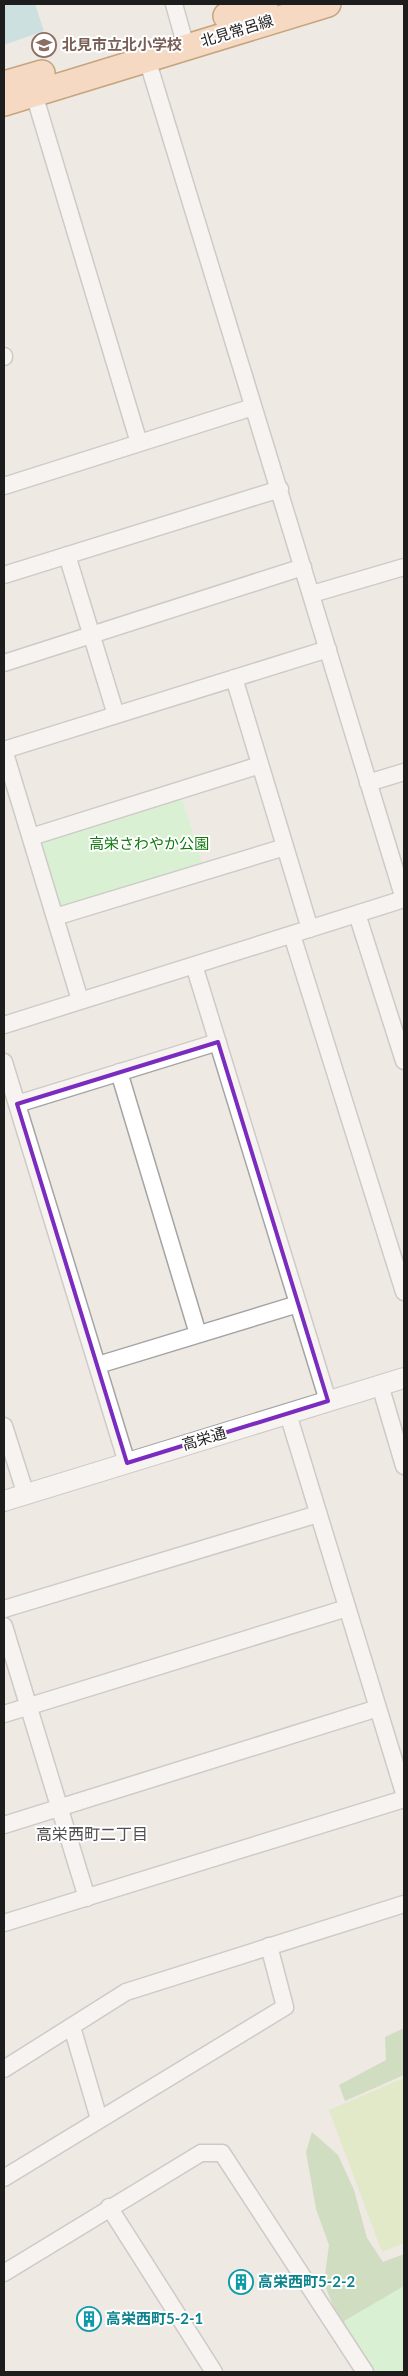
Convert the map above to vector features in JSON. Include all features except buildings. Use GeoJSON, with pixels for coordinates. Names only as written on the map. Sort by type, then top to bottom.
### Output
{"type":"FeatureCollection","features":[{"type":"Feature","properties":{"kind":"main road","name":"北見常呂線"},"geometry":{"type":"LineString","coordinates":[[4,84],[31,85],[147,59],[234,8],[265,4]]}},
{"type":"Feature","properties":{"kind":"main road","name":"北見常呂線"},"geometry":{"type":"LineString","coordinates":[[4,103],[31,85],[184,38],[328,4]]}},
{"type":"Feature","properties":{"kind":"street"},"geometry":{"type":"LineString","coordinates":[[174,4],[184,38]]}},
{"type":"Feature","properties":{"kind":"street"},"geometry":{"type":"LineString","coordinates":[[4,1024],[404,899],[147,59]]}},
{"type":"Feature","properties":{"kind":"street"},"geometry":{"type":"LineString","coordinates":[[31,85],[140,444]]}},
{"type":"Feature","properties":{"kind":"street"},"geometry":{"type":"LineString","coordinates":[[4,486],[254,407]]}},
{"type":"Feature","properties":{"kind":"street"},"geometry":{"type":"LineString","coordinates":[[4,576],[280,489]]}},
{"type":"Feature","properties":{"kind":"street"},"geometry":{"type":"LineString","coordinates":[[67,555],[116,715]]}},
{"type":"Feature","properties":{"kind":"street"},"geometry":{"type":"LineString","coordinates":[[4,663],[303,567]]}},
{"type":"Feature","properties":{"kind":"street"},"geometry":{"type":"LineString","coordinates":[[312,594],[404,567]]}},
{"type":"Feature","properties":{"kind":"street"},"geometry":{"type":"LineString","coordinates":[[80,1000],[4,750],[328,649]]}},
{"type":"Feature","properties":{"kind":"street"},"geometry":{"type":"LineString","coordinates":[[234,678],[310,929]]}},
{"type":"Feature","properties":{"kind":"street"},"geometry":{"type":"LineString","coordinates":[[31,837],[260,765]]}},
{"type":"Feature","properties":{"kind":"street"},"geometry":{"type":"LineString","coordinates":[[368,783],[404,772]]}},
{"type":"Feature","properties":{"kind":"street"},"geometry":{"type":"LineString","coordinates":[[55,917],[285,847]]}},
{"type":"Feature","properties":{"kind":"street"},"geometry":{"type":"LineString","coordinates":[[357,914],[404,1061]]}},
{"type":"Feature","properties":{"kind":"street"},"geometry":{"type":"LineString","coordinates":[[292,935],[401,1263],[404,1292]]}},
{"type":"Feature","properties":{"kind":"street"},"geometry":{"type":"LineString","coordinates":[[194,965],[328,1401]]}},
{"type":"Feature","properties":{"kind":"street"},"geometry":{"type":"LineString","coordinates":[[17,1104],[218,1042]]}},
{"type":"Feature","properties":{"kind":"street"},"geometry":{"type":"LineString","coordinates":[[4,1062],[127,1463]]}},
{"type":"Feature","properties":{"kind":"street"},"geometry":{"type":"LineString","coordinates":[[119,1072],[198,1334]]}},
{"type":"Feature","properties":{"kind":"street"},"geometry":{"type":"LineString","coordinates":[[98,1365],[298,1304]]}},
{"type":"Feature","properties":{"kind":"street","name":"高栄通"},"geometry":{"type":"LineString","coordinates":[[4,1501],[404,1378]]}},
{"type":"Feature","properties":{"kind":"street"},"geometry":{"type":"LineString","coordinates":[[380,1385],[404,1466]]}},
{"type":"Feature","properties":{"kind":"street"},"geometry":{"type":"LineString","coordinates":[[288,1414],[404,1793]]}},
{"type":"Feature","properties":{"kind":"street"},"geometry":{"type":"LineString","coordinates":[[4,1426],[26,1495]]}},
{"type":"Feature","properties":{"kind":"street"},"geometry":{"type":"LineString","coordinates":[[4,1610],[318,1514]]}},
{"type":"Feature","properties":{"kind":"street"},"geometry":{"type":"LineString","coordinates":[[4,1714],[347,1608]]}},
{"type":"Feature","properties":{"kind":"street"},"geometry":{"type":"LineString","coordinates":[[4,1626],[87,1898]]}},
{"type":"Feature","properties":{"kind":"street"},"geometry":{"type":"LineString","coordinates":[[4,1825],[378,1708]]}},
{"type":"Feature","properties":{"kind":"street"},"geometry":{"type":"LineString","coordinates":[[4,1923],[404,1799]]}},
{"type":"Feature","properties":{"kind":"street"},"geometry":{"type":"LineString","coordinates":[[4,2069],[126,1992],[404,1904]]}},
{"type":"Feature","properties":{"kind":"street"},"geometry":{"type":"LineString","coordinates":[[4,2178],[285,2006],[268,1946]]}},
{"type":"Feature","properties":{"kind":"street"},"geometry":{"type":"LineString","coordinates":[[72,2027],[99,2119]]}},
{"type":"Feature","properties":{"kind":"street"},"geometry":{"type":"LineString","coordinates":[[4,2273],[109,2207],[201,2153],[222,2154],[365,2372]]}},
{"type":"Feature","properties":{"kind":"street"},"geometry":{"type":"LineString","coordinates":[[109,2207],[214,2372]]}},
{"type":"Feature","properties":{"kind":"highlighted area"},"geometry":{"type":"Polygon","coordinates":[[[218,1042],[328,1401],[127,1463],[17,1104],[218,1042]]]}},
{"type":"Feature","properties":{"kind":"green space","name":"高栄さわやか公園"},"geometry":{"type":"Polygon","coordinates":[[[179,790],[205,871],[55,917],[31,837],[179,790]]]}},
{"type":"Feature","properties":{"kind":"green space"},"geometry":{"type":"Polygon","coordinates":[[[404,2028],[404,2075],[345,2101],[339,2085],[386,2060],[385,2037],[404,2028]]]}},
{"type":"Feature","properties":{"kind":"green space"},"geometry":{"type":"Polygon","coordinates":[[[404,2078],[404,2243],[382,2252],[329,2110],[404,2078]]]}},
{"type":"Feature","properties":{"kind":"green space"},"geometry":{"type":"Polygon","coordinates":[[[312,2132],[338,2155],[354,2190],[367,2238],[383,2262],[404,2254],[404,2372],[359,2344],[337,2316],[324,2283],[329,2245],[316,2209],[306,2152],[312,2132]]]}},
{"type":"Feature","properties":{"kind":"green space"},"geometry":{"type":"Polygon","coordinates":[[[404,2286],[404,2372],[369,2372],[344,2321],[404,2286]]]}},
{"type":"Feature","properties":{"kind":"water"},"geometry":{"type":"Polygon","coordinates":[[[4,4],[35,4],[44,31],[4,45],[4,4]]]}},
{"type":"Feature","properties":{"kind":"place","name":"北見市立北小学校"},"geometry":{"type":"Point","coordinates":[44,45]}},
{"type":"Feature","properties":{"kind":"place","name":"高栄西町5-2-2"},"geometry":{"type":"Point","coordinates":[241,2282]}},
{"type":"Feature","properties":{"kind":"place","name":"高栄西町5-2-1"},"geometry":{"type":"Point","coordinates":[89,2319]}},
{"type":"Feature","properties":{"kind":"district","name":"高栄西町二丁目"},"geometry":{"type":"Point","coordinates":[92,1834]}}]}
